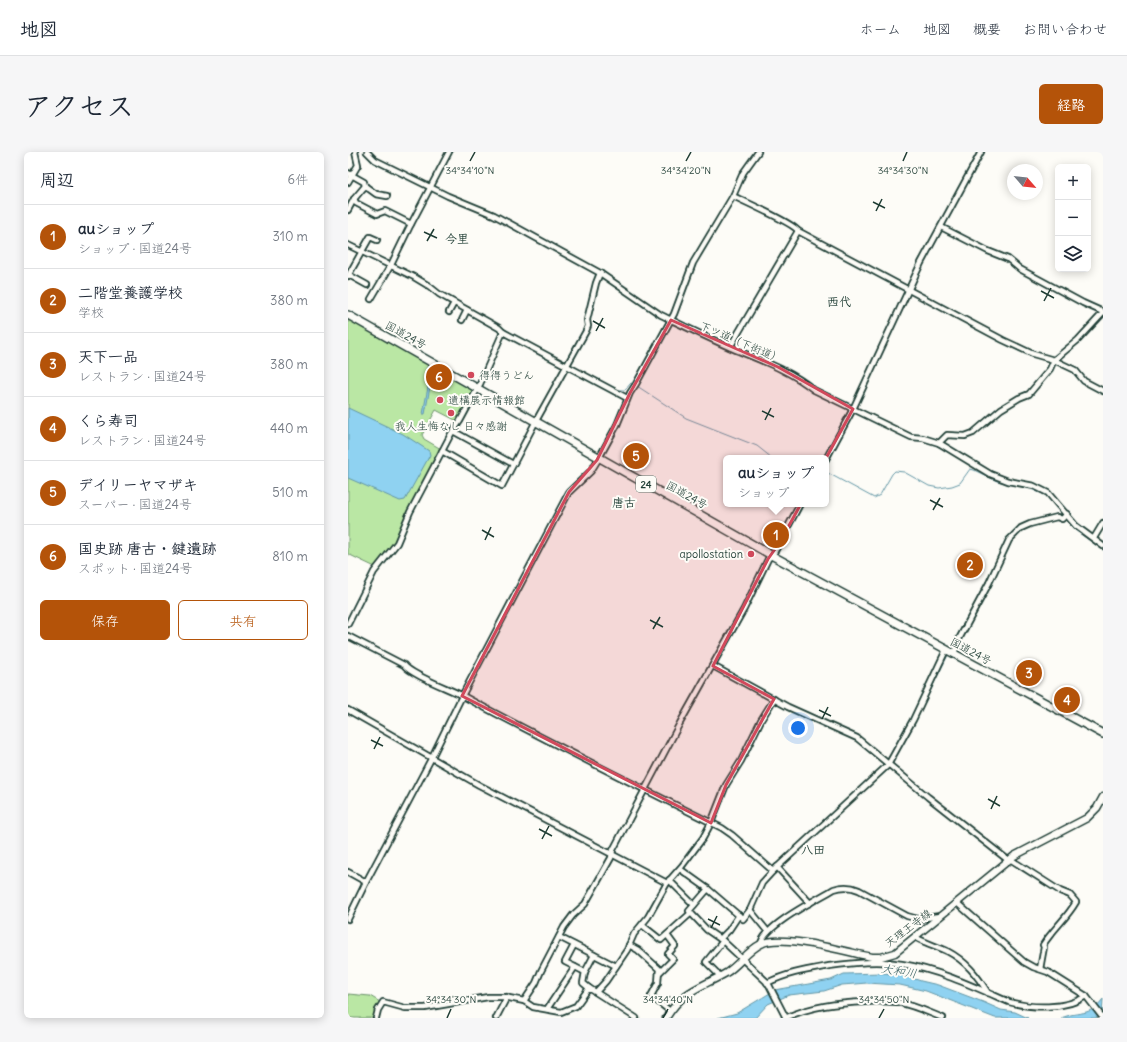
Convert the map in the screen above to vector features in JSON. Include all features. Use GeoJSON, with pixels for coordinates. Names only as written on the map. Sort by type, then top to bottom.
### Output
{"type":"FeatureCollection","features":[{"type":"Feature","properties":{"kind":"highway","name":"国道24号"},"geometry":{"type":"LineString","coordinates":[[348,315],[771,555],[1103,734]]}},
{"type":"Feature","properties":{"kind":"main road","name":"天理王寺線"},"geometry":{"type":"LineString","coordinates":[[761,943],[777,940],[795,941],[872,957],[881,957],[895,953],[942,916],[1009,859],[1087,818],[1103,797]]}},
{"type":"Feature","properties":{"kind":"main road"},"geometry":{"type":"LineString","coordinates":[[666,1018],[670,1011],[685,995],[704,983],[732,969],[761,943]]}},
{"type":"Feature","properties":{"kind":"street"},"geometry":{"type":"LineString","coordinates":[[348,182],[350,174],[358,165],[355,152]]}},
{"type":"Feature","properties":{"kind":"street","name":"下ツ道（下街道）"},"geometry":{"type":"LineString","coordinates":[[367,152],[375,160],[458,201],[494,215],[600,273],[661,315],[730,347],[778,367],[806,383],[814,390],[911,437],[923,438],[938,443],[990,474],[1034,486],[1048,493],[1076,526],[1103,546]]}},
{"type":"Feature","properties":{"kind":"street"},"geometry":{"type":"LineString","coordinates":[[371,299],[391,266],[411,224],[449,152]]}},
{"type":"Feature","properties":{"kind":"street"},"geometry":{"type":"LineString","coordinates":[[348,919],[462,696],[569,492],[591,471],[599,458],[617,425],[627,398],[671,320],[693,262],[733,196],[744,173],[758,152]]}},
{"type":"Feature","properties":{"kind":"street"},"geometry":{"type":"LineString","coordinates":[[828,455],[853,409],[908,290],[981,152]]}},
{"type":"Feature","properties":{"kind":"street"},"geometry":{"type":"LineString","coordinates":[[350,174],[364,182],[365,186],[376,194],[387,196]]}},
{"type":"Feature","properties":{"kind":"street"},"geometry":{"type":"LineString","coordinates":[[348,210],[354,199],[365,186]]}},
{"type":"Feature","properties":{"kind":"street"},"geometry":{"type":"LineString","coordinates":[[733,196],[787,222],[798,231],[1003,340],[1033,354],[1054,360],[1075,370],[1084,382],[1103,391]]}},
{"type":"Feature","properties":{"kind":"street"},"geometry":{"type":"LineString","coordinates":[[354,199],[356,203],[377,214],[385,211],[411,224]]}},
{"type":"Feature","properties":{"kind":"street"},"geometry":{"type":"LineString","coordinates":[[938,443],[947,435],[964,436],[973,433],[1001,409],[1029,394],[1050,368],[1054,360],[1078,340],[1103,312],[1083,304],[1027,273],[1008,259],[941,228]]}},
{"type":"Feature","properties":{"kind":"street"},"geometry":{"type":"LineString","coordinates":[[730,347],[798,231]]}},
{"type":"Feature","properties":{"kind":"street"},"geometry":{"type":"LineString","coordinates":[[367,285],[348,276],[363,252],[370,237],[377,240]]}},
{"type":"Feature","properties":{"kind":"street"},"geometry":{"type":"LineString","coordinates":[[348,245],[424,283],[454,303],[499,328],[503,332],[568,364],[627,398]]}},
{"type":"Feature","properties":{"kind":"street"},"geometry":{"type":"LineString","coordinates":[[442,451],[502,486],[588,326],[587,320],[596,282],[600,273]]}},
{"type":"Feature","properties":{"kind":"street"},"geometry":{"type":"LineString","coordinates":[[449,312],[454,303]]}},
{"type":"Feature","properties":{"kind":"street"},"geometry":{"type":"LineString","coordinates":[[462,320],[467,310]]}},
{"type":"Feature","properties":{"kind":"street"},"geometry":{"type":"LineString","coordinates":[[348,624],[374,572],[397,543],[406,521],[442,451],[478,388],[503,332]]}},
{"type":"Feature","properties":{"kind":"street"},"geometry":{"type":"LineString","coordinates":[[453,431],[513,464]]}},
{"type":"Feature","properties":{"kind":"street"},"geometry":{"type":"LineString","coordinates":[[524,1001],[536,983],[568,921],[585,904],[611,858],[644,790],[690,704],[713,666],[744,609],[766,563],[775,552],[798,507]]}},
{"type":"Feature","properties":{"kind":"street"},"geometry":{"type":"LineString","coordinates":[[954,654],[959,639],[989,583],[1009,540],[1021,528],[1057,517],[1062,519],[1067,514]]}},
{"type":"Feature","properties":{"kind":"street"},"geometry":{"type":"LineString","coordinates":[[1094,538],[1103,523]]}},
{"type":"Feature","properties":{"kind":"street"},"geometry":{"type":"LineString","coordinates":[[348,636],[404,665],[406,668],[422,677],[462,696],[732,835],[775,869],[810,904]]}},
{"type":"Feature","properties":{"kind":"street"},"geometry":{"type":"LineString","coordinates":[[680,869],[708,889],[743,919],[750,910],[762,883],[775,869],[888,765],[913,720],[946,650]]}},
{"type":"Feature","properties":{"kind":"street"},"geometry":{"type":"LineString","coordinates":[[713,666],[796,711],[852,735],[888,765],[1009,859],[1060,891],[1070,894],[1076,902],[1069,914],[1061,920],[1043,945],[1044,947],[1040,969]]}},
{"type":"Feature","properties":{"kind":"street"},"geometry":{"type":"LineString","coordinates":[[596,992],[606,981],[616,966],[634,934],[653,909],[668,882],[680,869],[703,838],[711,823],[726,785],[741,761],[761,720],[774,699]]}},
{"type":"Feature","properties":{"kind":"street"},"geometry":{"type":"LineString","coordinates":[[348,710],[431,759],[479,785],[668,882],[694,905]]}},
{"type":"Feature","properties":{"kind":"street"},"geometry":{"type":"LineString","coordinates":[[348,872],[366,882]]}},
{"type":"Feature","properties":{"kind":"street"},"geometry":{"type":"LineString","coordinates":[[761,943],[762,939],[776,925],[834,889],[847,886],[859,890],[907,916],[915,918],[942,916]]}},
{"type":"Feature","properties":{"kind":"street"},"geometry":{"type":"LineString","coordinates":[[708,889],[689,911],[707,930],[722,940],[767,983],[785,1018],[800,1011],[816,1007],[850,1002],[882,1001],[906,1004],[943,1018]]}},
{"type":"Feature","properties":{"kind":"street"},"geometry":{"type":"LineString","coordinates":[[957,903],[1024,962],[1048,972],[1086,997],[1103,1018]]}},
{"type":"Feature","properties":{"kind":"street"},"geometry":{"type":"LineString","coordinates":[[750,910],[768,932]]}},
{"type":"Feature","properties":{"kind":"street"},"geometry":{"type":"LineString","coordinates":[[642,925],[661,940],[691,913]]}},
{"type":"Feature","properties":{"kind":"street"},"geometry":{"type":"LineString","coordinates":[[720,976],[706,962],[739,915]]}},
{"type":"Feature","properties":{"kind":"street"},"geometry":{"type":"LineString","coordinates":[[668,935],[675,946],[668,954],[673,959],[660,973],[658,983],[651,996],[670,1011]]}},
{"type":"Feature","properties":{"kind":"street"},"geometry":{"type":"LineString","coordinates":[[559,937],[616,966]]}},
{"type":"Feature","properties":{"kind":"street"},"geometry":{"type":"LineString","coordinates":[[915,937],[948,952],[966,964],[974,972],[988,993]]}},
{"type":"Feature","properties":{"kind":"street"},"geometry":{"type":"LineString","coordinates":[[574,945],[565,962],[585,972]]}},
{"type":"Feature","properties":{"kind":"street"},"geometry":{"type":"LineString","coordinates":[[629,945],[648,958],[659,969],[660,973]]}},
{"type":"Feature","properties":{"kind":"street"},"geometry":{"type":"LineString","coordinates":[[594,955],[585,972],[583,983],[636,1018]]}},
{"type":"Feature","properties":{"kind":"street"},"geometry":{"type":"LineString","coordinates":[[767,983],[787,974],[803,970],[854,963],[885,962],[906,965],[934,972],[1019,1005],[1042,1007],[1075,1002],[1086,997]]}},
{"type":"Feature","properties":{"kind":"street"},"geometry":{"type":"LineString","coordinates":[[547,1009],[575,967]]}},
{"type":"Feature","properties":{"kind":"street"},"geometry":{"type":"LineString","coordinates":[[376,1018],[378,1010],[383,1002],[405,1008],[425,1008],[488,997],[507,997],[524,1001],[534,1007],[561,1012],[573,1008],[590,988]]}},
{"type":"Feature","properties":{"kind":"street"},"geometry":{"type":"LineString","coordinates":[[496,1018],[507,997]]}},
{"type":"Feature","properties":{"kind":"highlighted area"},"geometry":{"type":"Polygon","coordinates":[[[671,320],[778,367],[853,409],[780,542],[768,559],[713,666],[774,699],[726,785],[711,823],[462,696],[569,492],[597,460],[630,393],[671,320]]]}},
{"type":"Feature","properties":{"kind":"green space"},"geometry":{"type":"Polygon","coordinates":[[[348,319],[474,390],[459,422],[436,410],[422,435],[424,439],[441,449],[407,512],[395,542],[375,567],[348,554],[348,319]]]}},
{"type":"Feature","properties":{"kind":"green space"},"geometry":{"type":"Polygon","coordinates":[[[348,994],[370,996],[380,1002],[374,1018],[348,1018],[348,994]]]}},
{"type":"Feature","properties":{"kind":"water"},"geometry":{"type":"Polygon","coordinates":[[[427,367],[429,368],[430,387],[425,414],[423,414],[428,387],[427,367]]]}},
{"type":"Feature","properties":{"kind":"water"},"geometry":{"type":"Polygon","coordinates":[[[348,408],[403,434],[429,451],[430,455],[405,500],[400,501],[348,478],[348,408]]]}},
{"type":"Feature","properties":{"kind":"water"},"geometry":{"type":"Polygon","coordinates":[[[882,973],[903,975],[938,985],[1001,1010],[1015,1012],[1028,1018],[995,1018],[926,991],[900,985],[867,983],[842,985],[824,991],[789,995],[768,1004],[755,1018],[718,1018],[737,1013],[775,990],[831,980],[844,974],[882,973]]]}},
{"type":"Feature","properties":{"kind":"water"},"geometry":{"type":"Polygon","coordinates":[[[1103,999],[1102,1016],[1094,1018],[1061,1018],[1084,1013],[1093,1009],[1103,999]]]}},
{"type":"Feature","properties":{"kind":"waterway"},"geometry":{"type":"LineString","coordinates":[[553,356],[566,363]]}},
{"type":"Feature","properties":{"kind":"waterway"},"geometry":{"type":"LineString","coordinates":[[569,364],[618,390],[625,390],[631,383],[634,384]]}},
{"type":"Feature","properties":{"kind":"waterway"},"geometry":{"type":"LineString","coordinates":[[637,386],[686,418],[757,446],[768,455]]}},
{"type":"Feature","properties":{"kind":"waterway"},"geometry":{"type":"LineString","coordinates":[[829,474],[874,498],[880,495],[895,471],[904,472],[929,486],[939,488],[960,483],[970,469],[997,481],[1031,489],[1045,495],[1050,499],[1062,515]]}},
{"type":"Feature","properties":{"kind":"waterway"},"geometry":{"type":"LineString","coordinates":[[1023,525],[1057,514],[1061,515]]}},
{"type":"Feature","properties":{"kind":"waterway"},"geometry":{"type":"LineString","coordinates":[[1065,519],[1075,530],[1103,550]]}},
{"type":"Feature","properties":{"kind":"waterway"},"geometry":{"type":"LineString","coordinates":[[951,649],[990,576]]}},
{"type":"Feature","properties":{"kind":"waterway"},"geometry":{"type":"LineString","coordinates":[[925,701],[949,653]]}},
{"type":"Feature","properties":{"kind":"place","name":"得得うどん"},"geometry":{"type":"Point","coordinates":[471,375]}},
{"type":"Feature","properties":{"kind":"place","name":"国史跡 唐古・鍵遺跡"},"geometry":{"type":"Point","coordinates":[439,377]}},
{"type":"Feature","properties":{"kind":"place","name":"遺構展示情報館"},"geometry":{"type":"Point","coordinates":[440,400]}},
{"type":"Feature","properties":{"kind":"place","name":"我人生悔なし 日々感謝"},"geometry":{"type":"Point","coordinates":[451,413]}},
{"type":"Feature","properties":{"kind":"place","name":"デイリーヤマザキ"},"geometry":{"type":"Point","coordinates":[636,456]}},
{"type":"Feature","properties":{"kind":"place","name":"auショップ"},"geometry":{"type":"Point","coordinates":[776,535]}},
{"type":"Feature","properties":{"kind":"place","name":"apollostation"},"geometry":{"type":"Point","coordinates":[751,554]}},
{"type":"Feature","properties":{"kind":"place","name":"二階堂養護学校"},"geometry":{"type":"Point","coordinates":[970,565]}},
{"type":"Feature","properties":{"kind":"place","name":"天下一品"},"geometry":{"type":"Point","coordinates":[1029,673]}},
{"type":"Feature","properties":{"kind":"place","name":"くら寿司"},"geometry":{"type":"Point","coordinates":[1067,700]}},
{"type":"Feature","properties":{"kind":"district","name":"今里"},"geometry":{"type":"Point","coordinates":[457,239]}},
{"type":"Feature","properties":{"kind":"district","name":"西代"},"geometry":{"type":"Point","coordinates":[839,302]}},
{"type":"Feature","properties":{"kind":"district","name":"唐古"},"geometry":{"type":"Point","coordinates":[624,503]}},
{"type":"Feature","properties":{"kind":"district","name":"八田"},"geometry":{"type":"Point","coordinates":[813,850]}},
{"type":"Feature","properties":{"kind":"water label","name":"大和川"},"geometry":{"type":"Point","coordinates":[899,971]}}]}
